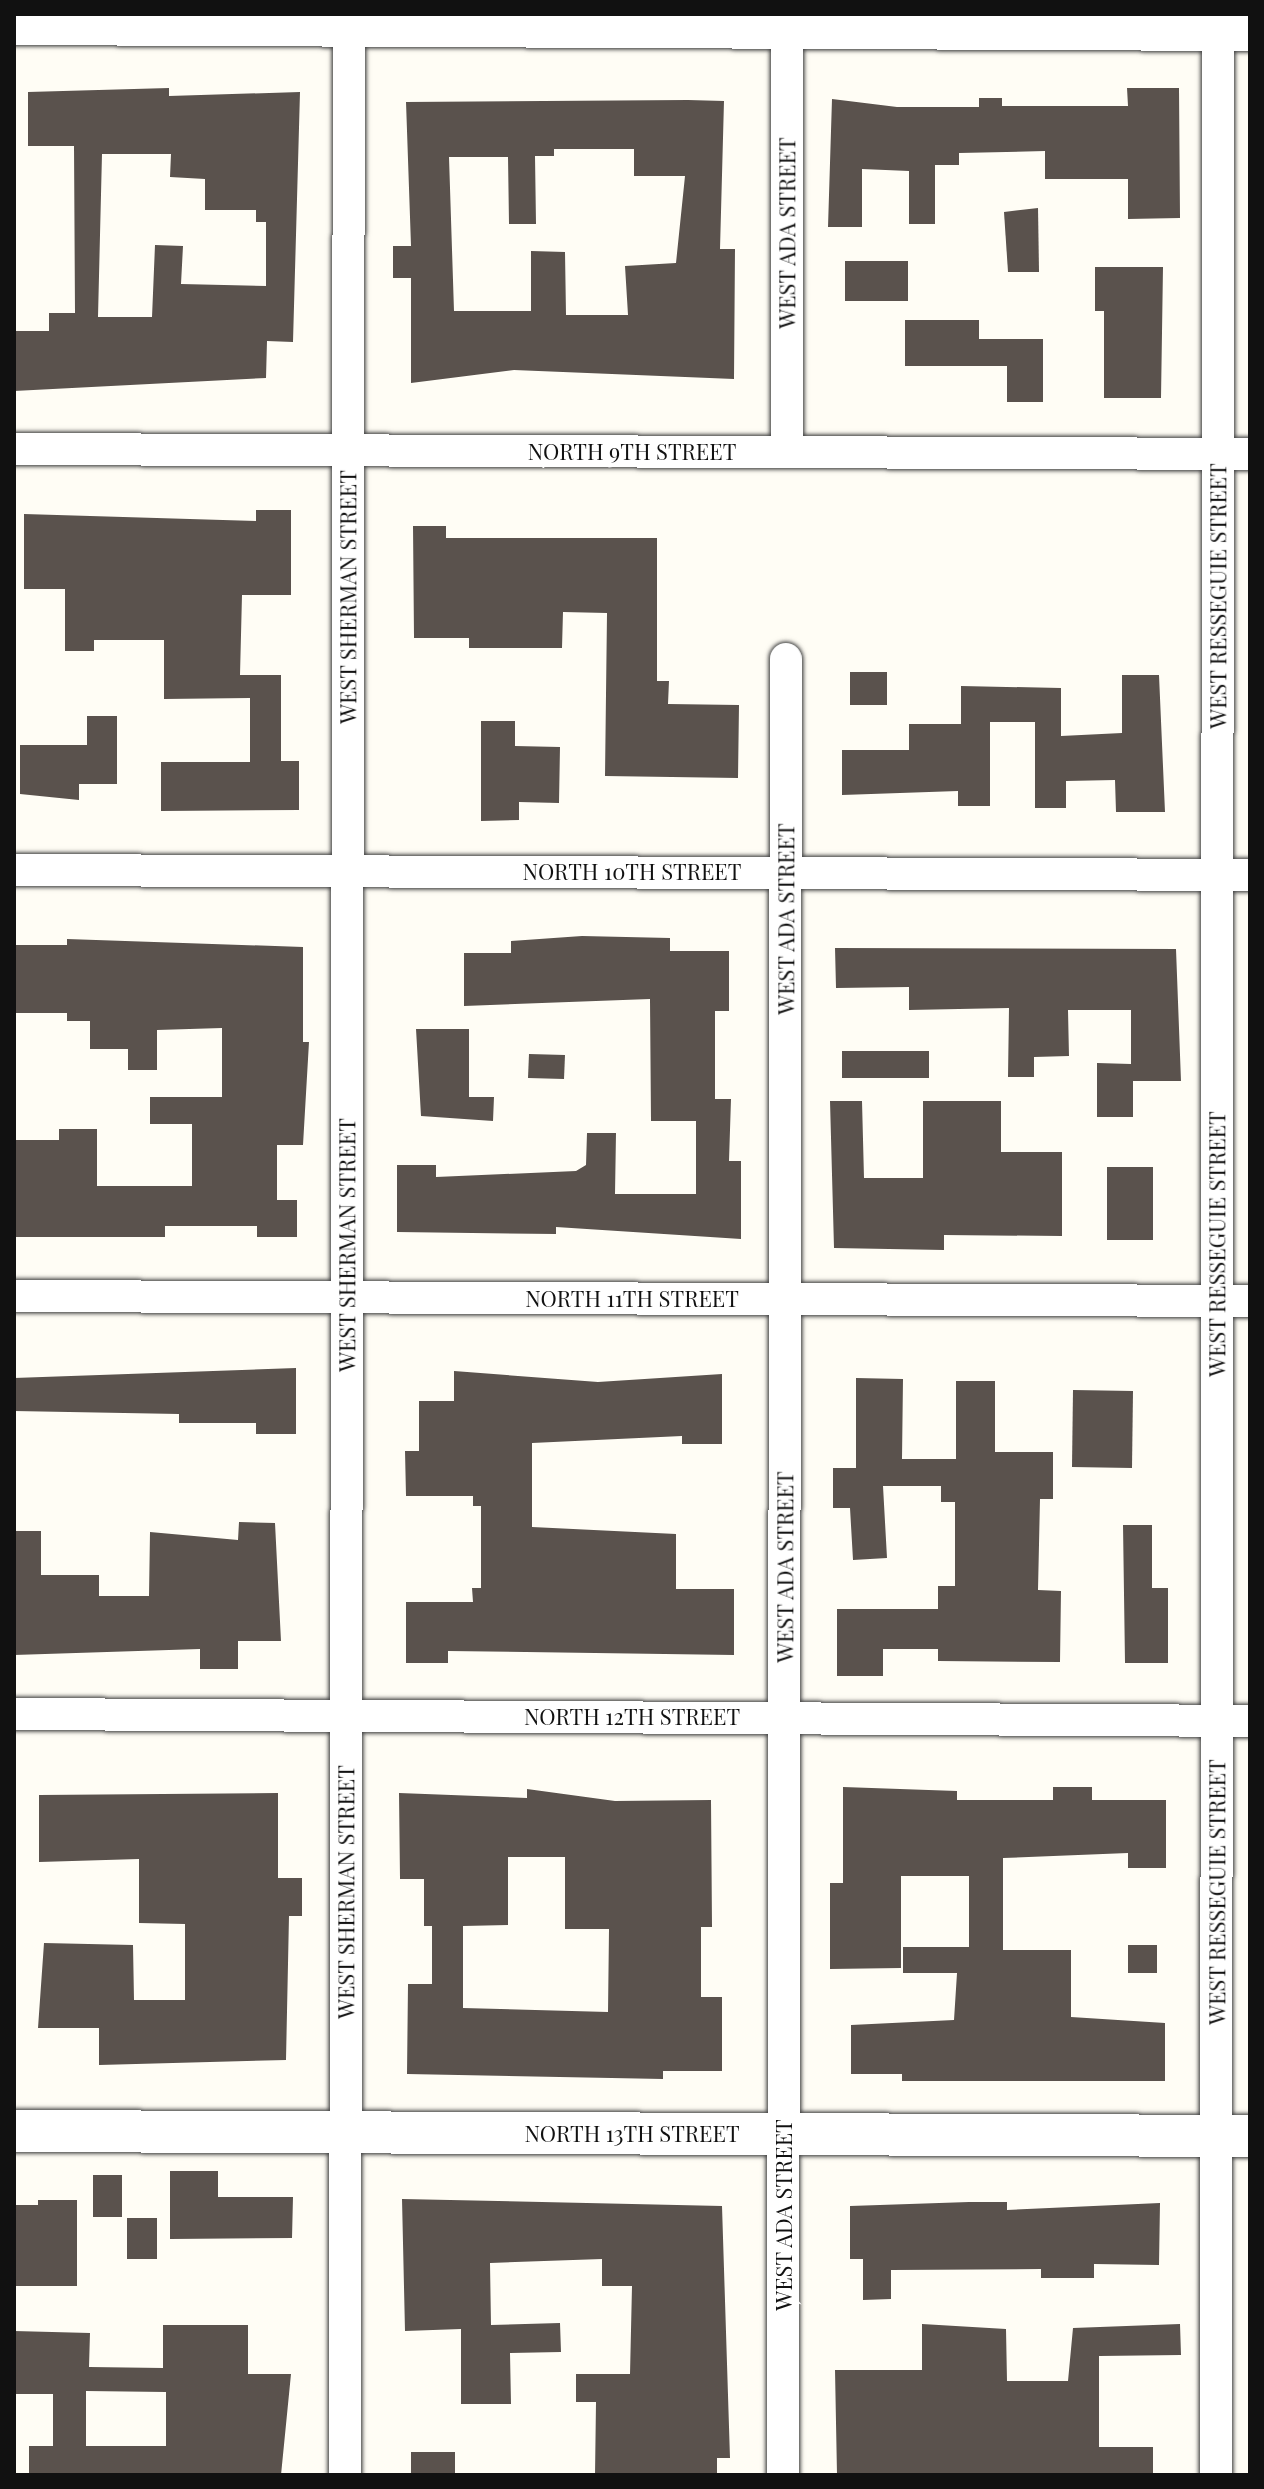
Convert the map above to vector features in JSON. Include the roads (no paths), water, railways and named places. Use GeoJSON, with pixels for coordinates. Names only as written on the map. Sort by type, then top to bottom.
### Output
{"type":"FeatureCollection","features":[{"type":"Feature","properties":{"kind":"street"},"geometry":{"type":"LineString","coordinates":[[14,24],[349,20],[1229,25]]}},
{"type":"Feature","properties":{"kind":"street","name":"WEST SHERMAN STREET"},"geometry":{"type":"LineString","coordinates":[[345,2475],[349,20]]}},
{"type":"Feature","properties":{"kind":"street","name":"WEST ADA STREET"},"geometry":{"type":"LineString","coordinates":[[787,21],[787,452]]}},
{"type":"Feature","properties":{"kind":"street","name":"WEST RESSEGUIE STREET"},"geometry":{"type":"LineString","coordinates":[[1216,2475],[1233,2136],[1217,1721],[1218,454],[1229,25]]}},
{"type":"Feature","properties":{"kind":"street","name":"NORTH 9TH STREET"},"geometry":{"type":"LineString","coordinates":[[14,449],[1250,454]]}},
{"type":"Feature","properties":{"kind":"street","name":"WEST ADA STREET"},"geometry":{"type":"LineString","coordinates":[[783,2475],[786,659]]}},
{"type":"Feature","properties":{"kind":"street","name":"NORTH 10TH STREET"},"geometry":{"type":"LineString","coordinates":[[14,870],[1250,875]]}},
{"type":"Feature","properties":{"kind":"street","name":"NORTH 11TH STREET"},"geometry":{"type":"LineString","coordinates":[[14,1296],[1250,1301]]}},
{"type":"Feature","properties":{"kind":"street","name":"NORTH 12TH STREET"},"geometry":{"type":"LineString","coordinates":[[14,1714],[1250,1721]]}},
{"type":"Feature","properties":{"kind":"street","name":"NORTH 13TH STREET"},"geometry":{"type":"LineString","coordinates":[[14,2131],[1233,2136]]}}]}
